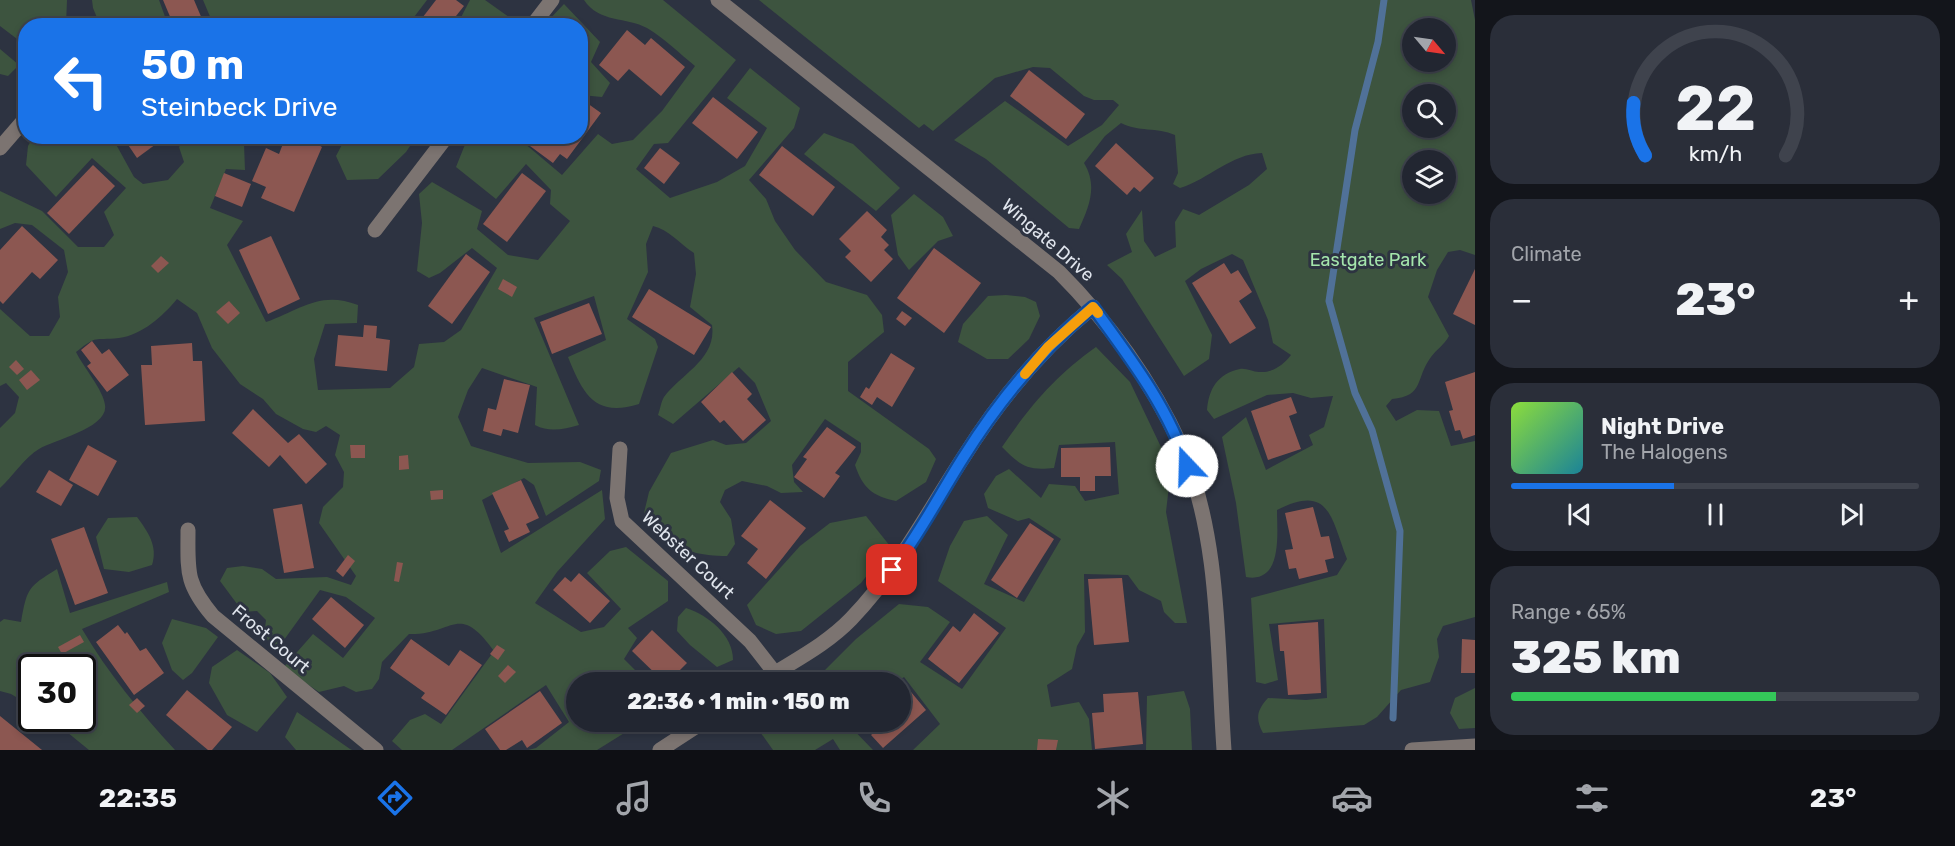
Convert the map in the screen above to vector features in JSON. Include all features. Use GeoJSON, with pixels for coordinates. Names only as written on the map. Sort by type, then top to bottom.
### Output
{"type":"FeatureCollection","features":[{"type":"Feature","properties":{"kind":"street"},"geometry":{"type":"LineString","coordinates":[[538,18],[552,0]]}},
{"type":"Feature","properties":{"kind":"street","name":"Wingate Drive"},"geometry":{"type":"LineString","coordinates":[[718,0],[986,211],[1059,272],[1093,307],[1154,397],[1181,446],[1199,504],[1209,555],[1218,634],[1224,750]]}},
{"type":"Feature","properties":{"kind":"street"},"geometry":{"type":"LineString","coordinates":[[0,148],[18,127]]}},
{"type":"Feature","properties":{"kind":"street"},"geometry":{"type":"LineString","coordinates":[[375,230],[441,144]]}},
{"type":"Feature","properties":{"kind":"street"},"geometry":{"type":"LineString","coordinates":[[777,672],[822,644],[849,621],[879,588],[913,542],[991,415],[1048,347],[1093,307]]}},
{"type":"Feature","properties":{"kind":"street","name":"Webster Court"},"geometry":{"type":"LineString","coordinates":[[620,449],[617,498],[622,521],[707,598],[750,641],[774,672]]}},
{"type":"Feature","properties":{"kind":"street","name":"Frost Court"},"geometry":{"type":"LineString","coordinates":[[188,530],[188,572],[196,595],[213,616],[376,750]]}},
{"type":"Feature","properties":{"kind":"street"},"geometry":{"type":"LineString","coordinates":[[660,750],[688,732]]}},
{"type":"Feature","properties":{"kind":"street"},"geometry":{"type":"LineString","coordinates":[[1412,750],[1475,746]]}},
{"type":"Feature","properties":{"kind":"green space"},"geometry":{"type":"Polygon","coordinates":[[[0,0],[67,0],[66,18],[18,18],[18,40],[0,26],[0,0]]]}},
{"type":"Feature","properties":{"kind":"green space"},"geometry":{"type":"Polygon","coordinates":[[[92,0],[159,0],[165,18],[97,18],[92,0]]]}},
{"type":"Feature","properties":{"kind":"green space"},"geometry":{"type":"Polygon","coordinates":[[[203,0],[427,0],[413,18],[211,18],[203,0]]]}},
{"type":"Feature","properties":{"kind":"green space"},"geometry":{"type":"Polygon","coordinates":[[[470,0],[485,0],[510,18],[461,18],[470,0]]]}},
{"type":"Feature","properties":{"kind":"green space"},"geometry":{"type":"Polygon","coordinates":[[[584,0],[663,0],[736,60],[668,143],[654,144],[636,169],[670,198],[717,182],[745,166],[767,128],[727,98],[750,68],[800,108],[794,128],[749,180],[766,199],[775,221],[795,250],[826,282],[867,295],[882,315],[884,332],[848,362],[848,391],[929,449],[936,459],[926,482],[896,501],[870,490],[861,480],[855,465],[861,452],[861,443],[825,419],[792,465],[794,482],[803,492],[781,493],[767,486],[742,481],[725,490],[720,502],[731,519],[735,544],[727,556],[689,551],[671,545],[656,534],[644,513],[649,492],[671,453],[713,440],[726,445],[746,443],[771,421],[755,383],[739,367],[673,424],[658,415],[664,397],[696,365],[709,347],[712,325],[690,307],[696,274],[694,253],[669,233],[653,226],[646,244],[648,272],[627,319],[655,339],[658,347],[639,404],[624,408],[611,408],[593,400],[579,382],[568,357],[606,340],[594,296],[534,318],[579,425],[552,430],[535,425],[537,387],[482,368],[468,390],[458,417],[471,446],[528,463],[580,462],[601,470],[599,481],[546,516],[534,485],[524,478],[482,500],[501,553],[602,490],[605,519],[557,572],[535,603],[581,632],[604,627],[621,609],[587,573],[610,551],[626,547],[668,581],[668,601],[628,628],[637,638],[624,659],[637,672],[566,672],[566,717],[546,685],[452,750],[402,750],[392,741],[410,720],[425,714],[441,724],[494,651],[472,627],[455,624],[424,633],[409,634],[382,662],[379,679],[372,689],[356,692],[344,686],[319,692],[283,668],[313,634],[343,658],[375,618],[346,597],[320,590],[276,651],[264,636],[266,620],[257,611],[243,612],[220,581],[227,568],[243,566],[262,569],[276,579],[327,577],[351,585],[356,576],[319,523],[323,507],[343,487],[344,472],[335,455],[340,435],[326,426],[316,432],[303,429],[276,414],[263,399],[240,384],[212,348],[197,313],[177,299],[159,318],[144,329],[119,338],[93,340],[76,352],[104,399],[104,413],[90,427],[39,449],[0,488],[0,428],[15,413],[19,397],[6,383],[0,386],[0,309],[30,336],[49,336],[60,317],[58,297],[68,272],[64,250],[32,225],[15,223],[0,229],[0,191],[42,211],[78,247],[104,247],[114,235],[104,212],[126,188],[92,158],[56,197],[26,165],[29,144],[116,144],[134,177],[143,184],[168,180],[184,162],[179,147],[181,144],[244,144],[245,170],[226,169],[210,208],[243,221],[227,245],[266,322],[300,307],[321,301],[345,301],[358,305],[357,323],[325,324],[314,359],[318,390],[390,388],[414,367],[419,344],[444,342],[461,330],[497,268],[472,248],[440,273],[429,278],[417,271],[422,223],[419,194],[432,182],[482,211],[477,229],[508,255],[538,260],[570,221],[550,204],[551,190],[526,164],[496,199],[456,167],[465,144],[525,144],[562,175],[598,134],[612,144],[633,140],[662,111],[695,66],[647,28],[597,13],[584,0]]]}},
{"type":"Feature","properties":{"kind":"green space","name":"Eastgate Park"},"geometry":{"type":"Polygon","coordinates":[[[759,0],[1471,0],[1475,20],[1475,255],[1460,250],[1448,252],[1437,270],[1428,297],[1449,336],[1431,357],[1415,390],[1410,394],[1392,399],[1386,406],[1396,421],[1417,410],[1439,411],[1451,446],[1475,441],[1475,617],[1443,626],[1437,639],[1439,657],[1430,682],[1401,690],[1377,717],[1364,725],[1263,733],[1258,714],[1268,698],[1306,700],[1327,698],[1324,619],[1269,624],[1278,680],[1265,684],[1256,682],[1251,598],[1337,575],[1347,559],[1332,518],[1318,503],[1308,500],[1277,510],[1277,543],[1272,565],[1266,573],[1258,577],[1246,577],[1236,503],[1222,437],[1246,417],[1266,470],[1313,445],[1309,435],[1324,427],[1333,396],[1311,398],[1293,393],[1267,395],[1214,419],[1207,410],[1208,402],[1212,389],[1220,379],[1240,369],[1257,372],[1273,370],[1291,355],[1273,343],[1268,320],[1243,260],[1232,254],[1201,269],[1185,281],[1212,335],[1209,359],[1184,376],[1122,279],[1107,265],[1132,252],[1126,234],[1142,210],[1144,241],[1155,257],[1176,247],[1175,222],[1183,209],[1199,215],[1249,185],[1267,169],[1262,153],[1251,154],[1230,162],[1180,188],[1173,184],[1178,173],[1175,135],[1134,128],[1121,123],[1105,136],[1084,163],[1091,180],[1091,188],[1089,205],[1079,229],[1069,228],[986,159],[954,140],[1005,101],[1068,146],[1102,125],[1119,105],[1113,100],[1094,100],[1084,96],[1050,68],[1033,67],[995,78],[933,131],[924,124],[919,128],[759,0]]]}},
{"type":"Feature","properties":{"kind":"green space"},"geometry":{"type":"Polygon","coordinates":[[[564,4],[577,18],[551,18],[564,4]]]}},
{"type":"Feature","properties":{"kind":"green space"},"geometry":{"type":"Polygon","coordinates":[[[588,29],[600,42],[591,62],[610,83],[602,97],[588,96],[588,29]]]}},
{"type":"Feature","properties":{"kind":"green space"},"geometry":{"type":"Polygon","coordinates":[[[0,49],[18,66],[8,76],[0,74],[0,49]]]}},
{"type":"Feature","properties":{"kind":"green space"},"geometry":{"type":"Polygon","coordinates":[[[824,133],[853,144],[900,188],[876,211],[804,154],[824,133]]]}},
{"type":"Feature","properties":{"kind":"green space"},"geometry":{"type":"Polygon","coordinates":[[[342,144],[411,144],[378,179],[347,180],[336,156],[342,144]]]}},
{"type":"Feature","properties":{"kind":"green space"},"geometry":{"type":"Polygon","coordinates":[[[914,194],[943,217],[953,236],[938,241],[909,270],[898,255],[891,215],[914,194]]]}},
{"type":"Feature","properties":{"kind":"green space"},"geometry":{"type":"Polygon","coordinates":[[[988,296],[1025,297],[1036,302],[1040,316],[1029,339],[1008,359],[987,359],[958,342],[963,324],[988,296]]]}},
{"type":"Feature","properties":{"kind":"green space"},"geometry":{"type":"Polygon","coordinates":[[[1096,347],[1130,382],[1171,468],[1166,512],[1187,623],[1175,623],[1164,612],[1161,601],[1139,590],[1128,575],[1084,574],[1085,632],[1077,646],[1072,669],[1047,685],[1051,707],[1079,702],[1089,719],[1092,750],[913,750],[940,724],[911,686],[911,672],[826,672],[825,670],[856,639],[899,604],[928,607],[950,622],[920,662],[962,689],[1006,628],[938,581],[950,546],[964,521],[987,516],[1008,535],[984,584],[1024,602],[1061,539],[1029,518],[1018,521],[988,508],[984,494],[996,476],[1009,469],[1041,498],[1049,484],[1075,486],[1085,501],[1119,494],[1115,442],[1059,445],[1054,468],[1045,469],[1025,466],[1002,447],[1044,392],[1096,347]]]}},
{"type":"Feature","properties":{"kind":"green space"},"geometry":{"type":"Polygon","coordinates":[[[866,516],[890,546],[861,583],[801,631],[776,634],[756,625],[747,605],[800,546],[830,523],[866,516]]]}},
{"type":"Feature","properties":{"kind":"green space"},"geometry":{"type":"Polygon","coordinates":[[[137,517],[153,545],[152,565],[129,572],[104,569],[96,537],[108,518],[137,517]]]}},
{"type":"Feature","properties":{"kind":"green space"},"geometry":{"type":"Polygon","coordinates":[[[57,569],[70,613],[167,582],[169,592],[82,629],[125,692],[175,750],[89,750],[67,732],[96,732],[96,654],[18,654],[18,698],[0,691],[0,622],[4,619],[21,622],[27,595],[40,580],[57,569]]]}},
{"type":"Feature","properties":{"kind":"green space"},"geometry":{"type":"Polygon","coordinates":[[[686,608],[703,616],[718,627],[729,642],[733,660],[717,667],[677,631],[678,617],[686,608]]]}},
{"type":"Feature","properties":{"kind":"green space"},"geometry":{"type":"Polygon","coordinates":[[[172,619],[206,628],[218,637],[192,673],[183,680],[172,670],[162,643],[172,619]]]}},
{"type":"Feature","properties":{"kind":"green space"},"geometry":{"type":"Polygon","coordinates":[[[237,650],[270,673],[287,697],[257,732],[227,715],[209,683],[212,667],[237,650]]]}},
{"type":"Feature","properties":{"kind":"green space"},"geometry":{"type":"Polygon","coordinates":[[[1475,688],[1475,728],[1459,729],[1450,713],[1455,698],[1475,688]]]}},
{"type":"Feature","properties":{"kind":"green space"},"geometry":{"type":"Polygon","coordinates":[[[1184,691],[1190,709],[1192,750],[1146,750],[1147,696],[1184,691]]]}},
{"type":"Feature","properties":{"kind":"green space"},"geometry":{"type":"Polygon","coordinates":[[[297,712],[352,750],[296,750],[285,737],[297,712]]]}},
{"type":"Feature","properties":{"kind":"green space"},"geometry":{"type":"Polygon","coordinates":[[[566,724],[566,732],[626,732],[597,750],[528,750],[536,748],[566,724]]]}},
{"type":"Feature","properties":{"kind":"green space"},"geometry":{"type":"Polygon","coordinates":[[[760,732],[856,732],[873,750],[840,750],[833,739],[815,750],[773,750],[760,732]]]}},
{"type":"Feature","properties":{"kind":"building"},"geometry":{"type":"Polygon","coordinates":[[[163,0],[194,0],[202,18],[171,18],[163,0]]]}},
{"type":"Feature","properties":{"kind":"building"},"geometry":{"type":"Polygon","coordinates":[[[436,0],[456,0],[464,6],[454,18],[422,18],[436,0]]]}},
{"type":"Feature","properties":{"kind":"building"},"geometry":{"type":"Polygon","coordinates":[[[627,30],[645,45],[651,38],[685,67],[661,96],[629,69],[618,81],[599,65],[627,30]]]}},
{"type":"Feature","properties":{"kind":"building"},"geometry":{"type":"Polygon","coordinates":[[[1029,70],[1085,114],[1066,139],[1010,96],[1029,70]]]}},
{"type":"Feature","properties":{"kind":"building"},"geometry":{"type":"Polygon","coordinates":[[[713,97],[758,132],[737,159],[692,123],[713,97]]]}},
{"type":"Feature","properties":{"kind":"building"},"geometry":{"type":"Polygon","coordinates":[[[588,104],[601,113],[588,131],[588,104]]]}},
{"type":"Feature","properties":{"kind":"building"},"geometry":{"type":"Polygon","coordinates":[[[1116,143],[1154,178],[1140,192],[1134,187],[1127,195],[1095,166],[1116,143]]]}},
{"type":"Feature","properties":{"kind":"building"},"geometry":{"type":"Polygon","coordinates":[[[127,144],[156,144],[137,158],[127,144]]]}},
{"type":"Feature","properties":{"kind":"building"},"geometry":{"type":"Polygon","coordinates":[[[283,144],[317,144],[322,147],[294,212],[261,198],[266,187],[252,181],[266,148],[279,154],[283,144]]]}},
{"type":"Feature","properties":{"kind":"building"},"geometry":{"type":"Polygon","coordinates":[[[531,144],[578,144],[567,159],[560,154],[553,163],[530,146],[531,144]]]}},
{"type":"Feature","properties":{"kind":"building"},"geometry":{"type":"Polygon","coordinates":[[[782,146],[835,187],[813,216],[759,175],[782,146]]]}},
{"type":"Feature","properties":{"kind":"building"},"geometry":{"type":"Polygon","coordinates":[[[660,148],[680,163],[664,184],[644,168],[660,148]]]}},
{"type":"Feature","properties":{"kind":"building"},"geometry":{"type":"Polygon","coordinates":[[[93,165],[115,186],[69,234],[47,213],[93,165]]]}},
{"type":"Feature","properties":{"kind":"building"},"geometry":{"type":"Polygon","coordinates":[[[224,173],[251,184],[242,207],[215,196],[224,173]]]}},
{"type":"Feature","properties":{"kind":"building"},"geometry":{"type":"Polygon","coordinates":[[[522,173],[546,191],[507,242],[483,224],[522,173]]]}},
{"type":"Feature","properties":{"kind":"building"},"geometry":{"type":"Polygon","coordinates":[[[867,211],[887,230],[881,237],[889,245],[884,250],[893,259],[871,282],[845,257],[851,251],[839,239],[867,211]]]}},
{"type":"Feature","properties":{"kind":"building"},"geometry":{"type":"Polygon","coordinates":[[[22,226],[58,260],[40,279],[32,272],[3,304],[0,301],[0,250],[22,226]]]}},
{"type":"Feature","properties":{"kind":"building"},"geometry":{"type":"Polygon","coordinates":[[[271,236],[300,299],[268,314],[239,250],[271,236]]]}},
{"type":"Feature","properties":{"kind":"building"},"geometry":{"type":"Polygon","coordinates":[[[934,248],[981,283],[944,333],[897,298],[934,248]]]}},
{"type":"Feature","properties":{"kind":"building"},"geometry":{"type":"Polygon","coordinates":[[[466,254],[490,272],[452,324],[428,306],[466,254]]]}},
{"type":"Feature","properties":{"kind":"building"},"geometry":{"type":"Polygon","coordinates":[[[161,256],[169,263],[158,273],[151,266],[161,256]]]}},
{"type":"Feature","properties":{"kind":"building"},"geometry":{"type":"Polygon","coordinates":[[[1224,263],[1231,274],[1238,270],[1252,292],[1239,301],[1256,328],[1230,344],[1192,283],[1224,263]]]}},
{"type":"Feature","properties":{"kind":"building"},"geometry":{"type":"Polygon","coordinates":[[[1475,269],[1475,325],[1453,314],[1475,269]]]}},
{"type":"Feature","properties":{"kind":"building"},"geometry":{"type":"Polygon","coordinates":[[[503,279],[517,287],[512,297],[498,289],[503,279]]]}},
{"type":"Feature","properties":{"kind":"building"},"geometry":{"type":"Polygon","coordinates":[[[649,289],[711,327],[694,355],[632,317],[649,289]]]}},
{"type":"Feature","properties":{"kind":"building"},"geometry":{"type":"Polygon","coordinates":[[[229,301],[240,313],[228,324],[216,312],[229,301]]]}},
{"type":"Feature","properties":{"kind":"building"},"geometry":{"type":"Polygon","coordinates":[[[589,303],[602,334],[552,354],[540,322],[589,303]]]}},
{"type":"Feature","properties":{"kind":"building"},"geometry":{"type":"Polygon","coordinates":[[[902,311],[912,318],[905,326],[896,319],[902,311]]]}},
{"type":"Feature","properties":{"kind":"building"},"geometry":{"type":"Polygon","coordinates":[[[364,325],[377,326],[376,338],[390,340],[387,371],[335,366],[338,335],[363,337],[364,325]]]}},
{"type":"Feature","properties":{"kind":"building"},"geometry":{"type":"Polygon","coordinates":[[[92,341],[102,354],[109,349],[129,375],[107,392],[87,366],[91,363],[81,350],[92,341]]]}},
{"type":"Feature","properties":{"kind":"building"},"geometry":{"type":"Polygon","coordinates":[[[192,343],[193,361],[202,361],[205,421],[145,425],[141,365],[152,365],[151,346],[192,343]]]}},
{"type":"Feature","properties":{"kind":"building"},"geometry":{"type":"Polygon","coordinates":[[[891,353],[915,368],[892,407],[877,397],[872,405],[860,397],[866,387],[869,389],[891,353]]]}},
{"type":"Feature","properties":{"kind":"building"},"geometry":{"type":"Polygon","coordinates":[[[16,360],[24,369],[17,375],[9,367],[16,360]]]}},
{"type":"Feature","properties":{"kind":"building"},"geometry":{"type":"Polygon","coordinates":[[[31,370],[40,380],[27,390],[19,380],[31,370]]]}},
{"type":"Feature","properties":{"kind":"building"},"geometry":{"type":"Polygon","coordinates":[[[732,372],[752,394],[747,399],[766,420],[743,441],[724,420],[720,423],[701,402],[732,372]]]}},
{"type":"Feature","properties":{"kind":"building"},"geometry":{"type":"Polygon","coordinates":[[[1475,372],[1475,435],[1463,439],[1460,430],[1455,431],[1449,411],[1453,410],[1445,382],[1475,372]]]}},
{"type":"Feature","properties":{"kind":"building"},"geometry":{"type":"Polygon","coordinates":[[[504,379],[530,385],[518,433],[503,429],[501,436],[483,431],[488,408],[496,410],[504,379]]]}},
{"type":"Feature","properties":{"kind":"building"},"geometry":{"type":"Polygon","coordinates":[[[1291,397],[1297,413],[1289,416],[1301,449],[1268,460],[1251,411],[1291,397]]]}},
{"type":"Feature","properties":{"kind":"building"},"geometry":{"type":"Polygon","coordinates":[[[253,409],[288,443],[299,434],[327,464],[306,484],[280,455],[269,467],[232,433],[253,409]]]}},
{"type":"Feature","properties":{"kind":"building"},"geometry":{"type":"Polygon","coordinates":[[[827,427],[856,447],[835,473],[840,476],[824,498],[794,477],[807,459],[803,457],[827,427]]]}},
{"type":"Feature","properties":{"kind":"building"},"geometry":{"type":"Polygon","coordinates":[[[88,445],[117,461],[98,496],[69,480],[88,445]]]}},
{"type":"Feature","properties":{"kind":"building"},"geometry":{"type":"Polygon","coordinates":[[[350,445],[365,445],[365,458],[351,458],[350,445]]]}},
{"type":"Feature","properties":{"kind":"building"},"geometry":{"type":"Polygon","coordinates":[[[1110,447],[1111,476],[1095,476],[1095,491],[1080,491],[1080,477],[1061,477],[1061,448],[1110,447]]]}},
{"type":"Feature","properties":{"kind":"building"},"geometry":{"type":"Polygon","coordinates":[[[408,455],[409,469],[399,470],[399,456],[408,455]]]}},
{"type":"Feature","properties":{"kind":"building"},"geometry":{"type":"Polygon","coordinates":[[[49,470],[73,485],[61,506],[36,492],[49,470]]]}},
{"type":"Feature","properties":{"kind":"building"},"geometry":{"type":"Polygon","coordinates":[[[521,480],[539,518],[526,524],[530,532],[509,542],[504,531],[509,529],[492,493],[521,480]]]}},
{"type":"Feature","properties":{"kind":"building"},"geometry":{"type":"Polygon","coordinates":[[[443,490],[443,499],[431,500],[430,491],[443,490]]]}},
{"type":"Feature","properties":{"kind":"building"},"geometry":{"type":"Polygon","coordinates":[[[770,500],[806,528],[766,579],[747,563],[758,549],[741,536],[770,500]]]}},
{"type":"Feature","properties":{"kind":"building"},"geometry":{"type":"Polygon","coordinates":[[[302,504],[314,568],[284,573],[273,509],[302,504]]]}},
{"type":"Feature","properties":{"kind":"building"},"geometry":{"type":"Polygon","coordinates":[[[1313,507],[1321,537],[1329,536],[1334,558],[1325,560],[1328,572],[1299,579],[1296,568],[1289,569],[1285,550],[1293,549],[1285,513],[1313,507]]]}},
{"type":"Feature","properties":{"kind":"building"},"geometry":{"type":"Polygon","coordinates":[[[1030,523],[1054,539],[1017,598],[991,580],[1030,523]]]}},
{"type":"Feature","properties":{"kind":"building"},"geometry":{"type":"Polygon","coordinates":[[[84,527],[108,593],[75,605],[51,539],[84,527]]]}},
{"type":"Feature","properties":{"kind":"building"},"geometry":{"type":"Polygon","coordinates":[[[348,555],[355,561],[343,577],[336,571],[348,555]]]}},
{"type":"Feature","properties":{"kind":"building"},"geometry":{"type":"Polygon","coordinates":[[[397,562],[403,563],[399,582],[394,581],[397,562]]]}},
{"type":"Feature","properties":{"kind":"building"},"geometry":{"type":"Polygon","coordinates":[[[579,573],[610,601],[590,623],[553,590],[565,577],[571,582],[579,573]]]}},
{"type":"Feature","properties":{"kind":"building"},"geometry":{"type":"Polygon","coordinates":[[[1122,578],[1129,642],[1094,645],[1088,579],[1122,578]]]}},
{"type":"Feature","properties":{"kind":"building"},"geometry":{"type":"Polygon","coordinates":[[[331,597],[364,625],[345,648],[312,619],[331,597]]]}},
{"type":"Feature","properties":{"kind":"building"},"geometry":{"type":"Polygon","coordinates":[[[974,613],[999,633],[959,683],[928,659],[953,626],[960,632],[974,613]]]}},
{"type":"Feature","properties":{"kind":"building"},"geometry":{"type":"Polygon","coordinates":[[[1318,622],[1321,693],[1288,695],[1284,651],[1280,651],[1278,625],[1318,622]]]}},
{"type":"Feature","properties":{"kind":"building"},"geometry":{"type":"Polygon","coordinates":[[[118,625],[125,634],[127,632],[140,651],[146,648],[164,673],[134,695],[96,642],[118,625]]]}},
{"type":"Feature","properties":{"kind":"building"},"geometry":{"type":"Polygon","coordinates":[[[652,630],[687,663],[678,672],[654,672],[632,651],[652,630]]]}},
{"type":"Feature","properties":{"kind":"building"},"geometry":{"type":"Polygon","coordinates":[[[80,635],[84,642],[62,654],[58,647],[80,635]]]}},
{"type":"Feature","properties":{"kind":"building"},"geometry":{"type":"Polygon","coordinates":[[[411,639],[449,666],[460,650],[482,665],[446,715],[421,698],[425,693],[390,668],[411,639]]]}},
{"type":"Feature","properties":{"kind":"building"},"geometry":{"type":"Polygon","coordinates":[[[1462,639],[1475,640],[1475,673],[1461,673],[1462,639]]]}},
{"type":"Feature","properties":{"kind":"building"},"geometry":{"type":"Polygon","coordinates":[[[497,645],[505,650],[498,660],[490,654],[497,645]]]}},
{"type":"Feature","properties":{"kind":"building"},"geometry":{"type":"Polygon","coordinates":[[[508,665],[516,672],[505,683],[498,676],[508,665]]]}},
{"type":"Feature","properties":{"kind":"building"},"geometry":{"type":"Polygon","coordinates":[[[187,690],[232,727],[212,750],[208,750],[166,715],[187,690]]]}},
{"type":"Feature","properties":{"kind":"building"},"geometry":{"type":"Polygon","coordinates":[[[540,691],[562,723],[527,748],[522,740],[506,750],[500,750],[485,729],[540,691]]]}},
{"type":"Feature","properties":{"kind":"building"},"geometry":{"type":"Polygon","coordinates":[[[911,692],[926,710],[911,723],[911,692]]]}},
{"type":"Feature","properties":{"kind":"building"},"geometry":{"type":"Polygon","coordinates":[[[1138,692],[1143,744],[1095,749],[1092,713],[1104,712],[1103,694],[1138,692]]]}},
{"type":"Feature","properties":{"kind":"building"},"geometry":{"type":"Polygon","coordinates":[[[137,698],[145,706],[137,713],[129,705],[137,698]]]}},
{"type":"Feature","properties":{"kind":"building"},"geometry":{"type":"Polygon","coordinates":[[[0,716],[42,750],[0,750],[0,716]]]}},
{"type":"Feature","properties":{"kind":"building"},"geometry":{"type":"Polygon","coordinates":[[[874,732],[901,732],[883,748],[871,735],[874,732]]]}},
{"type":"Feature","properties":{"kind":"building"},"geometry":{"type":"Polygon","coordinates":[[[1038,739],[1058,740],[1056,750],[1037,750],[1038,739]]]}},
{"type":"Feature","properties":{"kind":"waterway"},"geometry":{"type":"LineString","coordinates":[[1384,0],[1378,42],[1355,130],[1329,301],[1355,393],[1372,430],[1400,531],[1393,718]]}},
{"type":"Feature","properties":{"kind":"slow traffic"},"geometry":{"type":"LineString","coordinates":[[1025,374],[1070,325],[1093,307],[1098,313]]}},
{"type":"Feature","properties":{"kind":"route"},"geometry":{"type":"LineString","coordinates":[[892,570],[913,542],[991,415],[1048,347],[1070,325],[1093,307],[1119,342],[1154,397],[1181,446],[1187,466]]}}]}
